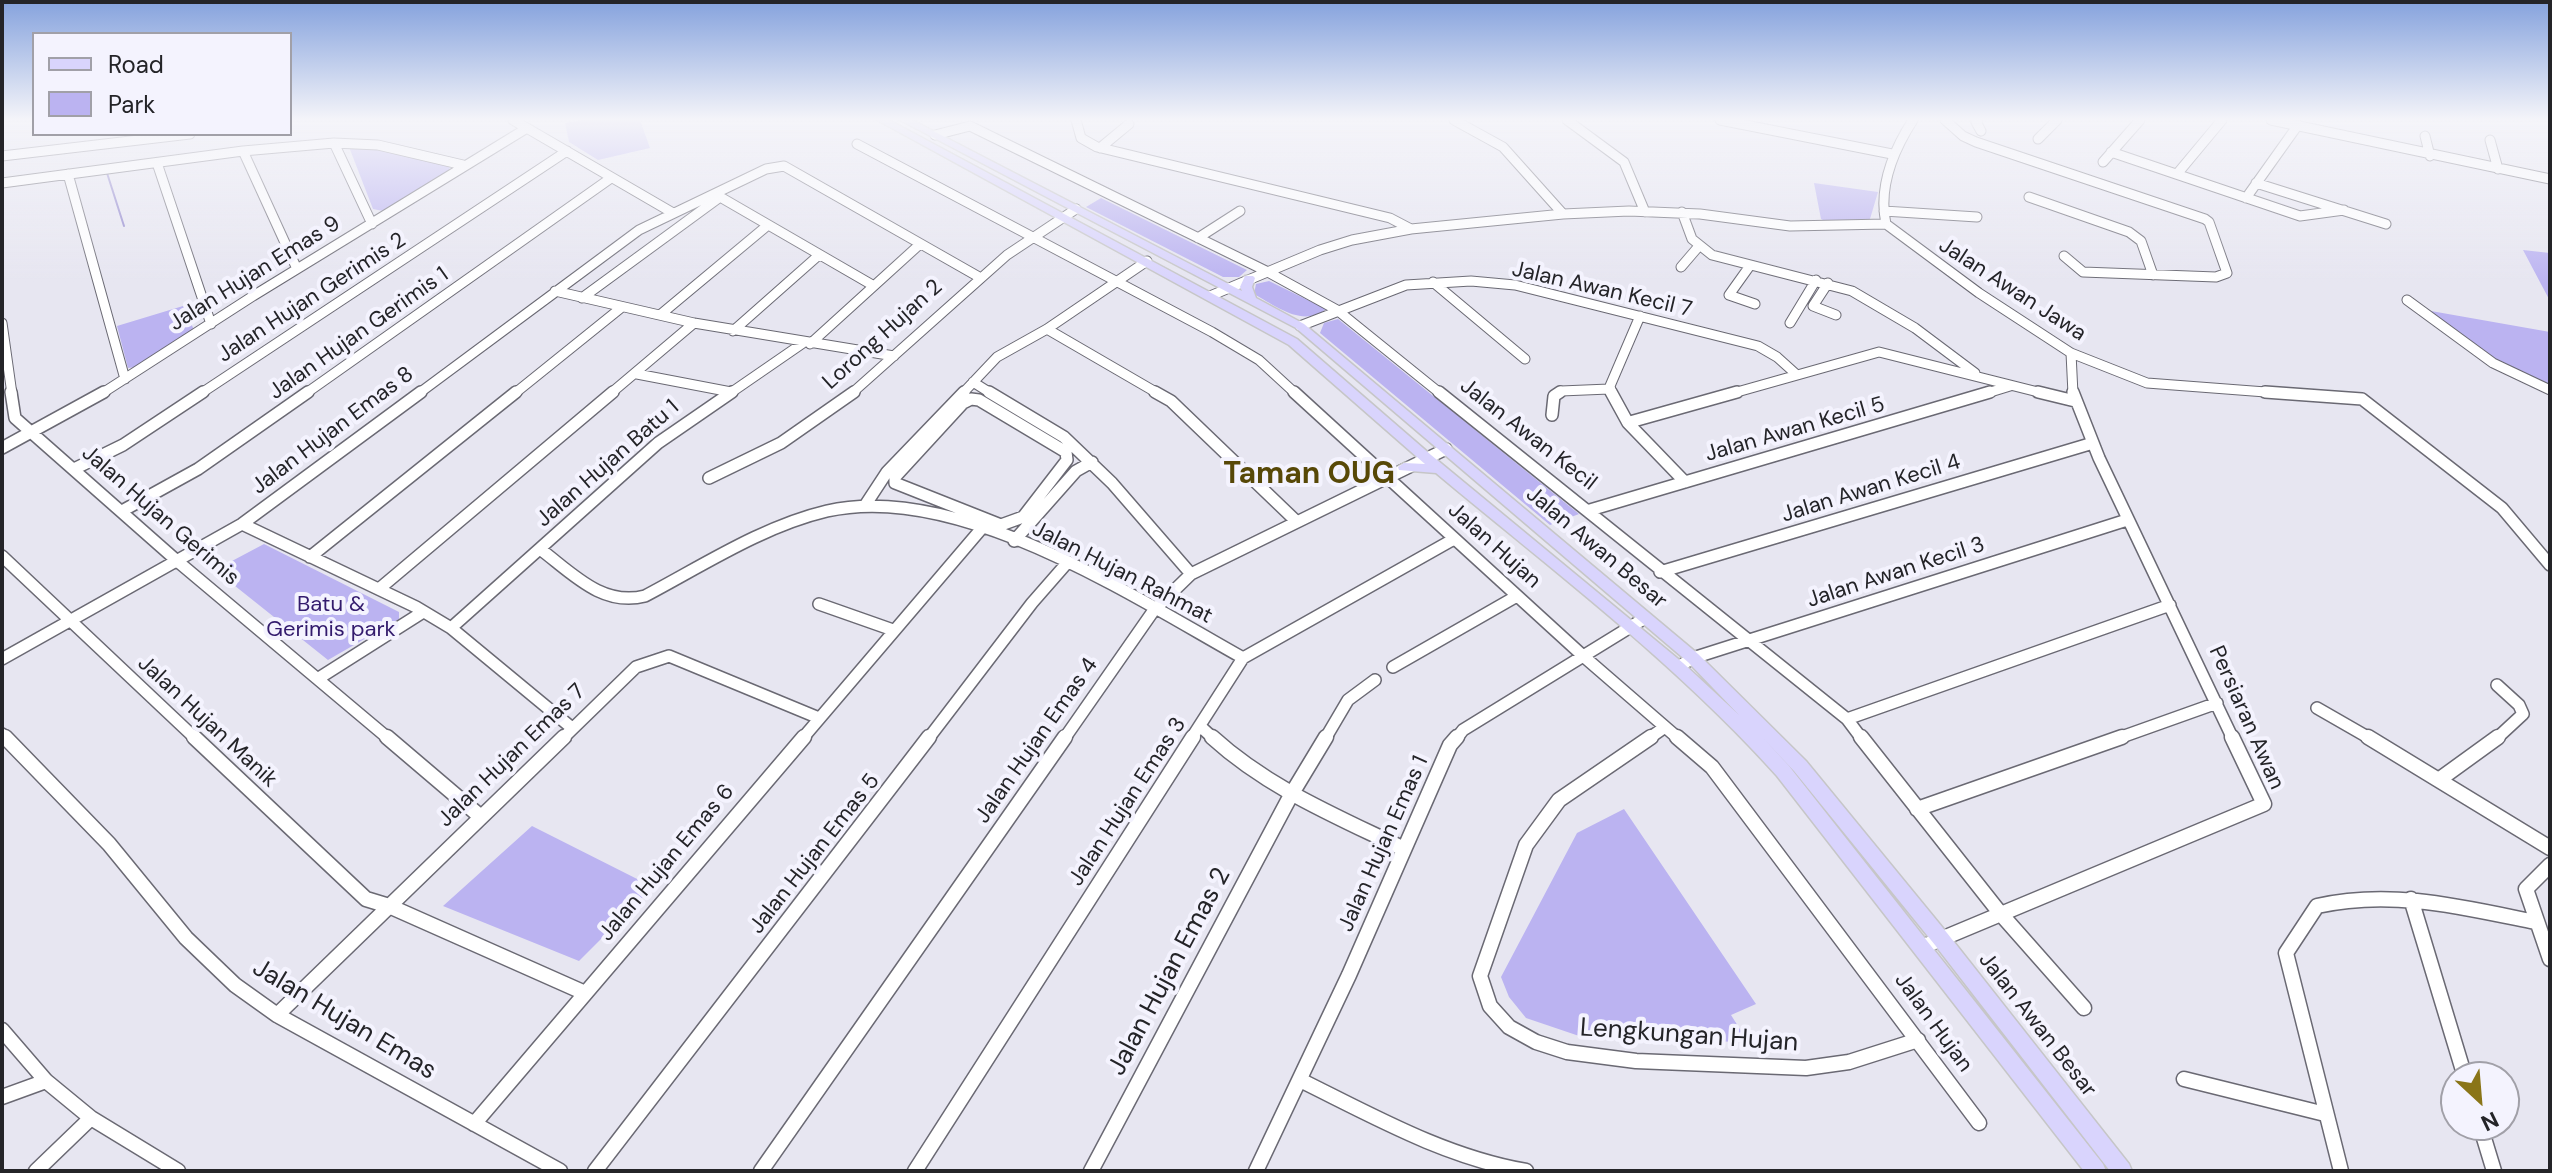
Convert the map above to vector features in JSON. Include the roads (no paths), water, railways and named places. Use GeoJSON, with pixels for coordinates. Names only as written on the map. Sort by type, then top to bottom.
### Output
{"type":"FeatureCollection","features":[{"type":"Feature","properties":{"kind":"main road","name":"Jalan Awan Besar"},"geometry":{"type":"LineString","coordinates":[[985,175],[1293,342],[1426,458],[1638,622]]}},
{"type":"Feature","properties":{"kind":"main road","name":"Jalan Awan Besar"},"geometry":{"type":"LineString","coordinates":[[1011,175],[1300,326],[1446,449],[1686,663],[1800,766],[1941,939],[2122,1171]]}},
{"type":"Feature","properties":{"kind":"main road"},"geometry":{"type":"LineString","coordinates":[[1249,278],[1246,287],[1251,301]]}},
{"type":"Feature","properties":{"kind":"main road"},"geometry":{"type":"LineString","coordinates":[[1414,447],[1404,467],[1440,469]]}},
{"type":"Feature","properties":{"kind":"main road","name":"Jalan Awan Besar"},"geometry":{"type":"LineString","coordinates":[[1686,663],[1783,771],[2096,1171]]}},
{"type":"Feature","properties":{"kind":"street"},"geometry":{"type":"LineString","coordinates":[[2,183],[63,175]]}},
{"type":"Feature","properties":{"kind":"street"},"geometry":{"type":"LineString","coordinates":[[68,175],[125,379]]}},
{"type":"Feature","properties":{"kind":"street"},"geometry":{"type":"LineString","coordinates":[[161,175],[211,324]]}},
{"type":"Feature","properties":{"kind":"street"},"geometry":{"type":"LineString","coordinates":[[254,175],[297,269]]}},
{"type":"Feature","properties":{"kind":"street"},"geometry":{"type":"LineString","coordinates":[[349,175],[372,224]]}},
{"type":"Feature","properties":{"kind":"street","name":"Jalan Hujan Emas 9"},"geometry":{"type":"LineString","coordinates":[[2,448],[125,379],[448,175]]}},
{"type":"Feature","properties":{"kind":"street","name":"Jalan Hujan Gerimis 2"},"geometry":{"type":"LineString","coordinates":[[74,469],[123,445],[531,175]]}},
{"type":"Feature","properties":{"kind":"street"},"geometry":{"type":"LineString","coordinates":[[606,175],[673,213]]}},
{"type":"Feature","properties":{"kind":"street"},"geometry":{"type":"LineString","coordinates":[[582,298],[718,196],[756,175]]}},
{"type":"Feature","properties":{"kind":"street"},"geometry":{"type":"LineString","coordinates":[[799,175],[979,277]]}},
{"type":"Feature","properties":{"kind":"street","name":"Jalan Hujan"},"geometry":{"type":"LineString","coordinates":[[914,175],[1212,332],[1259,360],[1582,655],[1712,767],[1979,1123]]}},
{"type":"Feature","properties":{"kind":"street","name":"Jalan Awan Kecil"},"geometry":{"type":"LineString","coordinates":[[1069,175],[1266,271],[1337,310],[1847,719],[2000,913],[2084,1008]]}},
{"type":"Feature","properties":{"kind":"street"},"geometry":{"type":"LineString","coordinates":[[1211,175],[1390,218],[1411,229]]}},
{"type":"Feature","properties":{"kind":"street"},"geometry":{"type":"LineString","coordinates":[[1529,175],[1563,214]]}},
{"type":"Feature","properties":{"kind":"street"},"geometry":{"type":"LineString","coordinates":[[1629,175],[1645,212]]}},
{"type":"Feature","properties":{"kind":"street"},"geometry":{"type":"LineString","coordinates":[[1210,296],[1266,271],[1352,240],[1411,229],[1563,214],[1645,212],[1682,212],[1790,226],[1886,224],[1884,211],[1889,175]]}},
{"type":"Feature","properties":{"kind":"street"},"geometry":{"type":"LineString","coordinates":[[2064,256],[2081,271],[2225,276],[2227,270],[2209,222],[2071,175]]}},
{"type":"Feature","properties":{"kind":"street"},"geometry":{"type":"LineString","coordinates":[[2179,175],[2306,217],[2344,210]]}},
{"type":"Feature","properties":{"kind":"street"},"geometry":{"type":"LineString","coordinates":[[2246,198],[2262,175]]}},
{"type":"Feature","properties":{"kind":"street"},"geometry":{"type":"LineString","coordinates":[[2528,175],[2550,179]]}},
{"type":"Feature","properties":{"kind":"street","name":"Jalan Hujan Gerimis 1"},"geometry":{"type":"LineString","coordinates":[[122,511],[198,469],[611,178]]}},
{"type":"Feature","properties":{"kind":"street"},"geometry":{"type":"LineString","coordinates":[[2256,183],[2386,224]]}},
{"type":"Feature","properties":{"kind":"street"},"geometry":{"type":"LineString","coordinates":[[718,196],[874,286]]}},
{"type":"Feature","properties":{"kind":"street","name":"Jalan Hujan Emas 8"},"geometry":{"type":"LineString","coordinates":[[2,659],[242,524],[639,230],[718,196]]}},
{"type":"Feature","properties":{"kind":"street"},"geometry":{"type":"LineString","coordinates":[[2029,197],[2129,232],[2141,241],[2153,275]]}},
{"type":"Feature","properties":{"kind":"street","name":"Lorong Hujan 2"},"geometry":{"type":"LineString","coordinates":[[709,478],[754,458],[822,416],[1029,236],[1076,209]]}},
{"type":"Feature","properties":{"kind":"street"},"geometry":{"type":"LineString","coordinates":[[1198,238],[1240,211]]}},
{"type":"Feature","properties":{"kind":"street"},"geometry":{"type":"LineString","coordinates":[[1884,211],[1977,217]]}},
{"type":"Feature","properties":{"kind":"street"},"geometry":{"type":"LineString","coordinates":[[1682,212],[1689,234],[1699,246],[1721,259],[1828,283],[1867,298],[1915,328],[1981,378]]}},
{"type":"Feature","properties":{"kind":"street","name":"Jalan Awan Jawa"},"geometry":{"type":"LineString","coordinates":[[1886,224],[1979,293],[2071,353],[2147,383],[2362,399],[2502,508],[2550,565]]}},
{"type":"Feature","properties":{"kind":"street"},"geometry":{"type":"LineString","coordinates":[[660,315],[768,225]]}},
{"type":"Feature","properties":{"kind":"street","name":"Jalan Hujan Batu 1"},"geometry":{"type":"LineString","coordinates":[[451,628],[658,443],[807,344],[919,245]]}},
{"type":"Feature","properties":{"kind":"street"},"geometry":{"type":"LineString","coordinates":[[1681,267],[1699,246]]}},
{"type":"Feature","properties":{"kind":"street"},"geometry":{"type":"LineString","coordinates":[[733,331],[819,255]]}},
{"type":"Feature","properties":{"kind":"street"},"geometry":{"type":"LineString","coordinates":[[866,504],[887,472],[997,357],[1047,329],[1147,261]]}},
{"type":"Feature","properties":{"kind":"street"},"geometry":{"type":"LineString","coordinates":[[1749,267],[1729,295],[1755,304]]}},
{"type":"Feature","properties":{"kind":"street"},"geometry":{"type":"LineString","coordinates":[[1790,323],[1816,280]]}},
{"type":"Feature","properties":{"kind":"street"},"geometry":{"type":"LineString","coordinates":[[1433,282],[1525,359]]}},
{"type":"Feature","properties":{"kind":"street","name":"Jalan Awan Kecil 7"},"geometry":{"type":"LineString","coordinates":[[1300,326],[1406,285],[1433,282],[1515,285],[1758,346],[1777,357],[1797,375]]}},
{"type":"Feature","properties":{"kind":"street"},"geometry":{"type":"LineString","coordinates":[[1828,283],[1813,306],[1836,315]]}},
{"type":"Feature","properties":{"kind":"street"},"geometry":{"type":"LineString","coordinates":[[555,291],[733,331],[894,356]]}},
{"type":"Feature","properties":{"kind":"street"},"geometry":{"type":"LineString","coordinates":[[2407,300],[2466,344],[2523,380],[2550,390]]}},
{"type":"Feature","properties":{"kind":"street"},"geometry":{"type":"LineString","coordinates":[[310,557],[622,307]]}},
{"type":"Feature","properties":{"kind":"street"},"geometry":{"type":"LineString","coordinates":[[1640,316],[1609,389],[1613,403],[1685,482]]}},
{"type":"Feature","properties":{"kind":"street"},"geometry":{"type":"LineString","coordinates":[[2,323],[15,418],[30,434]]}},
{"type":"Feature","properties":{"kind":"street"},"geometry":{"type":"LineString","coordinates":[[379,589],[694,323]]}},
{"type":"Feature","properties":{"kind":"street"},"geometry":{"type":"LineString","coordinates":[[1047,329],[1171,401],[1296,521]]}},
{"type":"Feature","properties":{"kind":"street"},"geometry":{"type":"LineString","coordinates":[[1630,422],[1881,352],[2075,401]]}},
{"type":"Feature","properties":{"kind":"street","name":"Persiaran Awan"},"geometry":{"type":"LineString","coordinates":[[1922,947],[2262,806],[2263,799],[2127,520],[2075,401],[2071,353]]}},
{"type":"Feature","properties":{"kind":"street"},"geometry":{"type":"LineString","coordinates":[[637,374],[731,392]]}},
{"type":"Feature","properties":{"kind":"street"},"geometry":{"type":"LineString","coordinates":[[973,382],[1053,430],[1092,462],[1191,574]]}},
{"type":"Feature","properties":{"kind":"street","name":"Jalan Awan Kecil 5"},"geometry":{"type":"LineString","coordinates":[[1590,510],[2011,386]]}},
{"type":"Feature","properties":{"kind":"street"},"geometry":{"type":"LineString","coordinates":[[1552,415],[1554,396],[1561,391],[1609,389]]}},
{"type":"Feature","properties":{"kind":"street"},"geometry":{"type":"LineString","coordinates":[[975,399],[1066,452],[1067,460],[1023,517],[998,529],[895,483],[895,477],[963,403],[987,391]]}},
{"type":"Feature","properties":{"kind":"street"},"geometry":{"type":"LineString","coordinates":[[1042,438],[1053,430]]}},
{"type":"Feature","properties":{"kind":"street","name":"Jalan Hujan Gerimis"},"geometry":{"type":"LineString","coordinates":[[30,434],[481,817]]}},
{"type":"Feature","properties":{"kind":"street","name":"Jalan Awan Kecil 4"},"geometry":{"type":"LineString","coordinates":[[1660,572],[2093,443]]}},
{"type":"Feature","properties":{"kind":"street","name":"Jalan Hujan Emas 4"},"geometry":{"type":"LineString","coordinates":[[761,1171],[1154,610],[1191,574],[1384,476],[1446,449]]}},
{"type":"Feature","properties":{"kind":"street"},"geometry":{"type":"LineString","coordinates":[[1014,541],[1076,471],[1092,462]]}},
{"type":"Feature","properties":{"kind":"street","name":"Jalan Hujan Rahmat"},"geometry":{"type":"LineString","coordinates":[[540,549],[595,588],[617,600],[631,600],[645,596],[778,529],[828,510],[866,504],[902,506],[982,528],[998,529],[1014,541],[1067,563],[1243,658]]}},
{"type":"Feature","properties":{"kind":"street","name":"Jalan Awan Kecil 3"},"geometry":{"type":"LineString","coordinates":[[1686,663],[2127,520]]}},
{"type":"Feature","properties":{"kind":"street"},"geometry":{"type":"LineString","coordinates":[[242,524],[379,589],[451,628],[572,728]]}},
{"type":"Feature","properties":{"kind":"street","name":"Jalan Hujan Emas 6"},"geometry":{"type":"LineString","coordinates":[[474,1124],[982,528]]}},
{"type":"Feature","properties":{"kind":"street","name":"Jalan Hujan Emas 3"},"geometry":{"type":"LineString","coordinates":[[915,1171],[1243,658],[1454,539]]}},
{"type":"Feature","properties":{"kind":"street","name":"Jalan Hujan Manik"},"geometry":{"type":"LineString","coordinates":[[2,556],[366,899],[389,906],[585,993]]}},
{"type":"Feature","properties":{"kind":"street","name":"Jalan Hujan Emas 5"},"geometry":{"type":"LineString","coordinates":[[595,1171],[1032,603],[1067,563]]}},
{"type":"Feature","properties":{"kind":"street"},"geometry":{"type":"LineString","coordinates":[[1393,667],[1517,596]]}},
{"type":"Feature","properties":{"kind":"street"},"geometry":{"type":"LineString","coordinates":[[819,604],[893,630]]}},
{"type":"Feature","properties":{"kind":"street"},"geometry":{"type":"LineString","coordinates":[[1847,719],[2170,605]]}},
{"type":"Feature","properties":{"kind":"street"},"geometry":{"type":"LineString","coordinates":[[319,678],[423,612]]}},
{"type":"Feature","properties":{"kind":"street","name":"Jalan Hujan Emas 1"},"geometry":{"type":"LineString","coordinates":[[1256,1171],[1456,737],[1638,622]]}},
{"type":"Feature","properties":{"kind":"street","name":"Jalan Hujan Emas 7"},"geometry":{"type":"LineString","coordinates":[[277,1015],[636,667],[669,656],[819,718]]}},
{"type":"Feature","properties":{"kind":"street","name":"Jalan Hujan Emas 2"},"geometry":{"type":"LineString","coordinates":[[1091,1171],[1291,795],[1348,700],[1375,680]]}},
{"type":"Feature","properties":{"kind":"street"},"geometry":{"type":"LineString","coordinates":[[2440,779],[2498,737],[2523,714],[2519,705],[2497,685]]}},
{"type":"Feature","properties":{"kind":"street"},"geometry":{"type":"LineString","coordinates":[[1917,809],[2217,703]]}},
{"type":"Feature","properties":{"kind":"street"},"geometry":{"type":"LineString","coordinates":[[2317,708],[2440,779],[2550,848]]}},
{"type":"Feature","properties":{"kind":"street"},"geometry":{"type":"LineString","coordinates":[[1201,727],[1243,765],[1291,795],[1404,849]]}},
{"type":"Feature","properties":{"kind":"street","name":"Lengkungan Hujan"},"geometry":{"type":"LineString","coordinates":[[1665,727],[1559,800],[1526,845],[1480,976],[1482,995],[1491,1012],[1523,1037],[1590,1057],[1807,1068],[1849,1061],[1918,1040]]}},
{"type":"Feature","properties":{"kind":"street","name":"Jalan Hujan Emas"},"geometry":{"type":"LineString","coordinates":[[2,734],[109,844],[186,938],[235,985],[277,1015],[560,1171]]}},
{"type":"Feature","properties":{"kind":"street"},"geometry":{"type":"LineString","coordinates":[[2550,865],[2526,887],[2535,922],[2550,959]]}},
{"type":"Feature","properties":{"kind":"street"},"geometry":{"type":"LineString","coordinates":[[2341,1171],[2286,953],[2317,906],[2332,901],[2411,899],[2535,922]]}},
{"type":"Feature","properties":{"kind":"street"},"geometry":{"type":"LineString","coordinates":[[2411,899],[2460,1061]]}},
{"type":"Feature","properties":{"kind":"street"},"geometry":{"type":"LineString","coordinates":[[2,1030],[46,1081],[91,1118],[178,1171]]}},
{"type":"Feature","properties":{"kind":"street"},"geometry":{"type":"LineString","coordinates":[[2184,1079],[2325,1114]]}},
{"type":"Feature","properties":{"kind":"street"},"geometry":{"type":"LineString","coordinates":[[1300,1080],[1448,1149],[1508,1169],[1526,1171]]}},
{"type":"Feature","properties":{"kind":"street"},"geometry":{"type":"LineString","coordinates":[[2,1097],[46,1081]]}},
{"type":"Feature","properties":{"kind":"street"},"geometry":{"type":"LineString","coordinates":[[36,1171],[91,1118]]}},
{"type":"Feature","properties":{"kind":"street"},"geometry":{"type":"LineString","coordinates":[[2485,1141],[2493,1168],[2508,1171]]}},
{"type":"Feature","properties":{"kind":"waterway"},"geometry":{"type":"LineString","coordinates":[[108,175],[124,226]]}},
{"type":"Feature","properties":{"kind":"district","name":"Taman OUG"},"geometry":{"type":"Point","coordinates":[1309,475]}},
{"type":"Feature","properties":{"kind":"park label","name":"Batu & Gerimis park"},"geometry":{"type":"Point","coordinates":[331,618]}}]}
